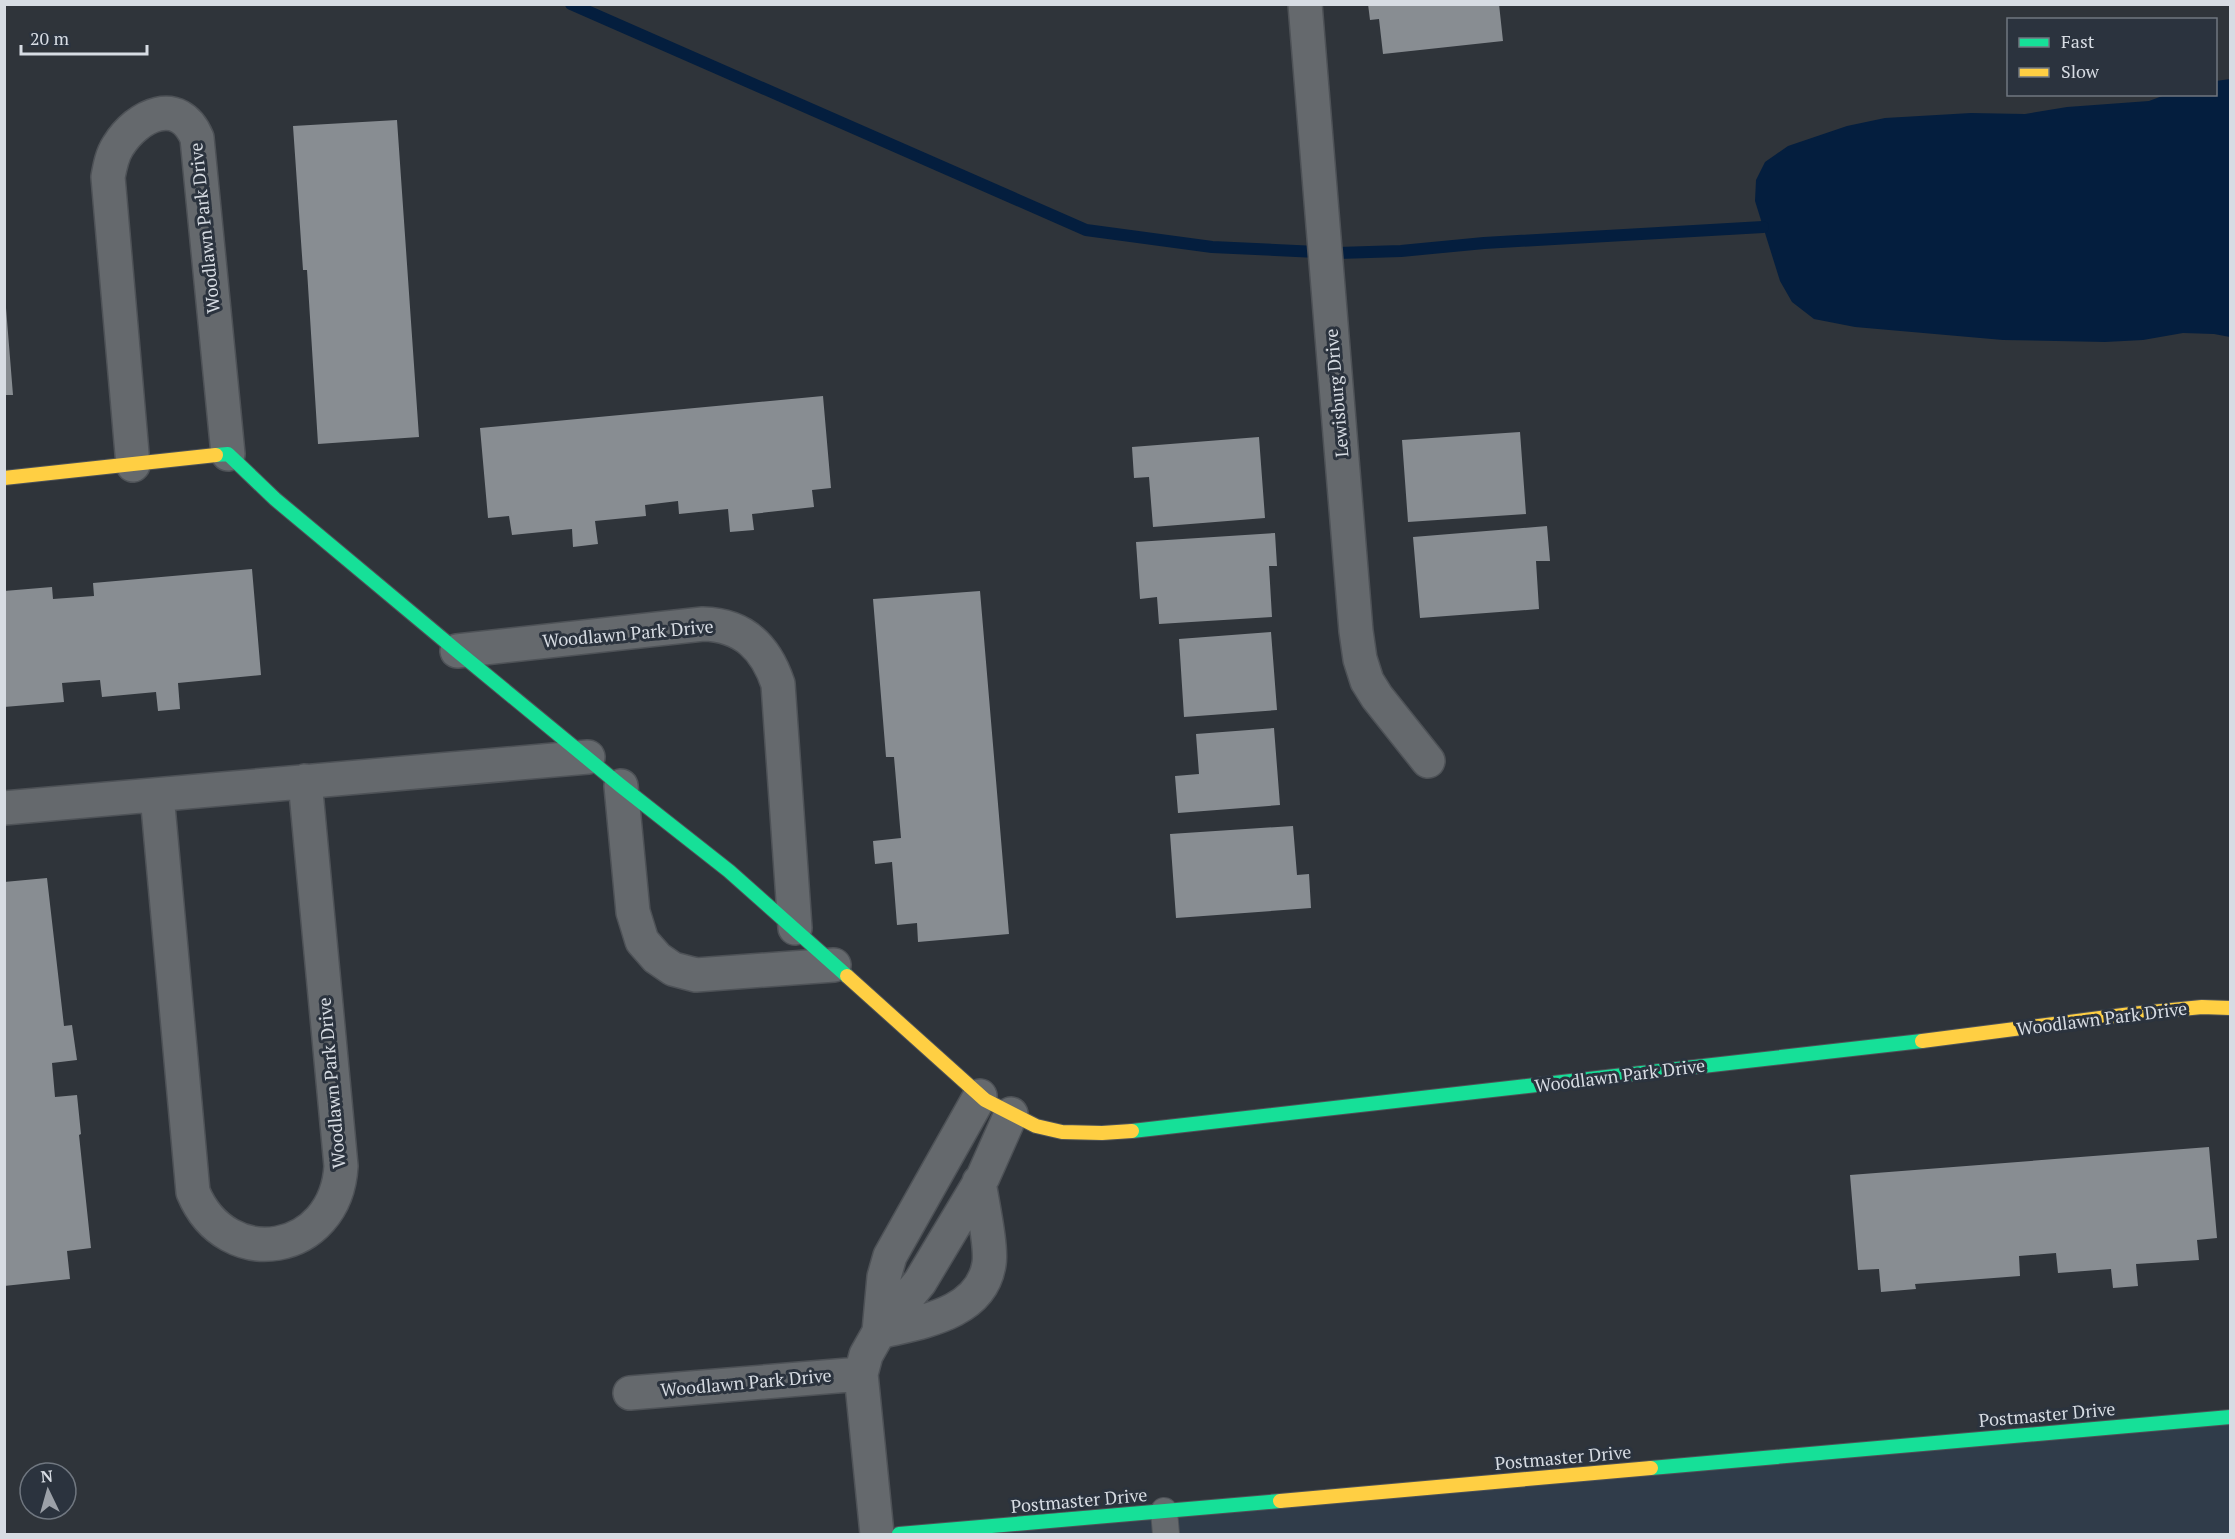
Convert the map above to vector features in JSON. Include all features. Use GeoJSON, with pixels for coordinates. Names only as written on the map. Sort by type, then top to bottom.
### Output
{"type":"FeatureCollection","features":[{"type":"Feature","properties":{"kind":"street","name":"Lewisburg Drive"},"geometry":{"type":"LineString","coordinates":[[1305,4],[1360,659],[1367,681],[1377,697],[1428,760]]}},
{"type":"Feature","properties":{"kind":"street","name":"Woodlawn Park Drive"},"geometry":{"type":"LineString","coordinates":[[133,465],[108,177],[116,149],[128,132],[145,119],[167,113],[179,116],[188,122],[197,138],[228,454],[275,499],[457,651],[621,786],[729,871],[980,1096],[1036,1126],[1062,1132],[1125,1132],[1932,1040],[2131,1014],[2202,1007],[2230,1008]]}},
{"type":"Feature","properties":{"kind":"street"},"geometry":{"type":"LineString","coordinates":[[4,478],[228,454]]}},
{"type":"Feature","properties":{"kind":"street","name":"Woodlawn Park Drive"},"geometry":{"type":"LineString","coordinates":[[457,651],[704,624],[723,626],[750,639],[769,661],[778,684],[795,928]]}},
{"type":"Feature","properties":{"kind":"street"},"geometry":{"type":"LineString","coordinates":[[4,808],[588,757]]}},
{"type":"Feature","properties":{"kind":"street","name":"Woodlawn Park Drive"},"geometry":{"type":"LineString","coordinates":[[157,795],[193,1192],[207,1217],[223,1231],[242,1241],[267,1244],[293,1239],[318,1224],[333,1202],[340,1179],[341,1166],[305,781]]}},
{"type":"Feature","properties":{"kind":"street"},"geometry":{"type":"LineString","coordinates":[[621,786],[633,912],[642,941],[657,958],[673,969],[696,975],[834,965]]}},
{"type":"Feature","properties":{"kind":"street"},"geometry":{"type":"LineString","coordinates":[[879,1332],[884,1277],[890,1256],[980,1096]]}},
{"type":"Feature","properties":{"kind":"street"},"geometry":{"type":"LineString","coordinates":[[878,1534],[861,1374],[866,1355],[879,1332],[920,1282],[979,1182],[1011,1114]]}},
{"type":"Feature","properties":{"kind":"street"},"geometry":{"type":"LineString","coordinates":[[879,1332],[942,1316],[960,1307],[973,1296],[984,1280],[990,1264],[979,1182]]}},
{"type":"Feature","properties":{"kind":"street","name":"Woodlawn Park Drive"},"geometry":{"type":"LineString","coordinates":[[630,1393],[861,1374]]}},
{"type":"Feature","properties":{"kind":"street","name":"Postmaster Drive"},"geometry":{"type":"LineString","coordinates":[[899,1534],[1165,1523],[2230,1417]]}},
{"type":"Feature","properties":{"kind":"shaded area"},"geometry":{"type":"Polygon","coordinates":[[[2230,1417],[2230,1534],[958,1534],[2230,1417]]]}},
{"type":"Feature","properties":{"kind":"water"},"geometry":{"type":"Polygon","coordinates":[[[2230,79],[2230,337],[2183,333],[2143,340],[2105,342],[2003,340],[1855,327],[1814,319],[1792,302],[1780,281],[1755,201],[1756,180],[1765,162],[1788,146],[1847,126],[1885,118],[1971,113],[2025,114],[2067,107],[2149,101],[2162,96],[2217,96],[2217,81],[2230,79]]]}},
{"type":"Feature","properties":{"kind":"building"},"geometry":{"type":"Polygon","coordinates":[[[1368,4],[1499,4],[1503,41],[1383,54],[1379,19],[1370,20],[1368,4]]]}},
{"type":"Feature","properties":{"kind":"building"},"geometry":{"type":"Polygon","coordinates":[[[397,120],[419,437],[318,444],[307,270],[303,270],[293,126],[397,120]]]}},
{"type":"Feature","properties":{"kind":"building"},"geometry":{"type":"Polygon","coordinates":[[[4,308],[6,308],[13,395],[4,395],[4,308]]]}},
{"type":"Feature","properties":{"kind":"building"},"geometry":{"type":"Polygon","coordinates":[[[823,396],[831,488],[812,490],[814,507],[752,514],[754,530],[730,532],[728,509],[679,514],[678,501],[645,505],[646,516],[595,521],[598,544],[573,547],[572,529],[512,535],[509,516],[488,518],[480,428],[823,396]]]}},
{"type":"Feature","properties":{"kind":"building"},"geometry":{"type":"Polygon","coordinates":[[[1520,432],[1526,514],[1408,522],[1402,440],[1520,432]]]}},
{"type":"Feature","properties":{"kind":"building"},"geometry":{"type":"Polygon","coordinates":[[[1259,437],[1265,518],[1153,527],[1149,477],[1134,478],[1132,447],[1259,437]]]}},
{"type":"Feature","properties":{"kind":"building"},"geometry":{"type":"Polygon","coordinates":[[[1547,526],[1550,561],[1536,561],[1539,609],[1420,618],[1413,537],[1547,526]]]}},
{"type":"Feature","properties":{"kind":"building"},"geometry":{"type":"Polygon","coordinates":[[[1275,533],[1277,566],[1269,566],[1272,617],[1159,624],[1157,597],[1140,599],[1136,542],[1275,533]]]}},
{"type":"Feature","properties":{"kind":"building"},"geometry":{"type":"Polygon","coordinates":[[[252,569],[261,675],[178,683],[180,709],[158,711],[156,692],[102,697],[100,680],[62,683],[64,702],[4,707],[4,591],[52,587],[53,599],[94,596],[93,583],[252,569]]]}},
{"type":"Feature","properties":{"kind":"building"},"geometry":{"type":"Polygon","coordinates":[[[980,591],[1009,934],[918,942],[917,923],[897,925],[892,862],[875,864],[873,841],[901,838],[894,757],[886,757],[873,599],[980,591]]]}},
{"type":"Feature","properties":{"kind":"building"},"geometry":{"type":"Polygon","coordinates":[[[1271,632],[1277,710],[1184,717],[1179,639],[1271,632]]]}},
{"type":"Feature","properties":{"kind":"building"},"geometry":{"type":"Polygon","coordinates":[[[1274,728],[1280,805],[1178,813],[1175,776],[1199,774],[1196,734],[1274,728]]]}},
{"type":"Feature","properties":{"kind":"building"},"geometry":{"type":"Polygon","coordinates":[[[1293,826],[1297,875],[1309,874],[1311,908],[1176,918],[1170,834],[1293,826]]]}},
{"type":"Feature","properties":{"kind":"building"},"geometry":{"type":"Polygon","coordinates":[[[47,878],[64,1026],[72,1025],[77,1060],[52,1063],[55,1097],[77,1095],[91,1248],[67,1251],[70,1279],[4,1286],[4,882],[47,878]]]}},
{"type":"Feature","properties":{"kind":"building"},"geometry":{"type":"Polygon","coordinates":[[[2209,1147],[2217,1238],[2197,1240],[2199,1260],[2136,1264],[2138,1286],[2113,1288],[2111,1269],[2058,1273],[2056,1253],[2019,1256],[2020,1276],[1915,1284],[1916,1289],[1881,1292],[1879,1269],[1858,1270],[1850,1175],[2209,1147]]]}},
{"type":"Feature","properties":{"kind":"waterway"},"geometry":{"type":"LineString","coordinates":[[571,4],[1086,230],[1212,247],[1338,253],[1401,251],[1484,243],[1763,227]]}},
{"type":"Feature","properties":{"kind":"traffic: fast"},"geometry":{"type":"LineString","coordinates":[[216,455],[228,454],[275,499],[457,651],[621,786],[729,871],[847,976]]}},
{"type":"Feature","properties":{"kind":"traffic: fast"},"geometry":{"type":"LineString","coordinates":[[1132,1131],[1922,1041]]}},
{"type":"Feature","properties":{"kind":"traffic: fast"},"geometry":{"type":"LineString","coordinates":[[1651,1468],[2230,1417]]}},
{"type":"Feature","properties":{"kind":"traffic: fast"},"geometry":{"type":"LineString","coordinates":[[899,1534],[1280,1501]]}},
{"type":"Feature","properties":{"kind":"traffic: slow"},"geometry":{"type":"LineString","coordinates":[[4,478],[216,455]]}},
{"type":"Feature","properties":{"kind":"traffic: slow"},"geometry":{"type":"LineString","coordinates":[[847,976],[985,1100],[1036,1126],[1062,1132],[1132,1131]]}},
{"type":"Feature","properties":{"kind":"traffic: slow"},"geometry":{"type":"LineString","coordinates":[[1922,1041],[2131,1014],[2202,1007],[2230,1008]]}},
{"type":"Feature","properties":{"kind":"traffic: slow"},"geometry":{"type":"LineString","coordinates":[[1280,1501],[1651,1468]]}}]}
